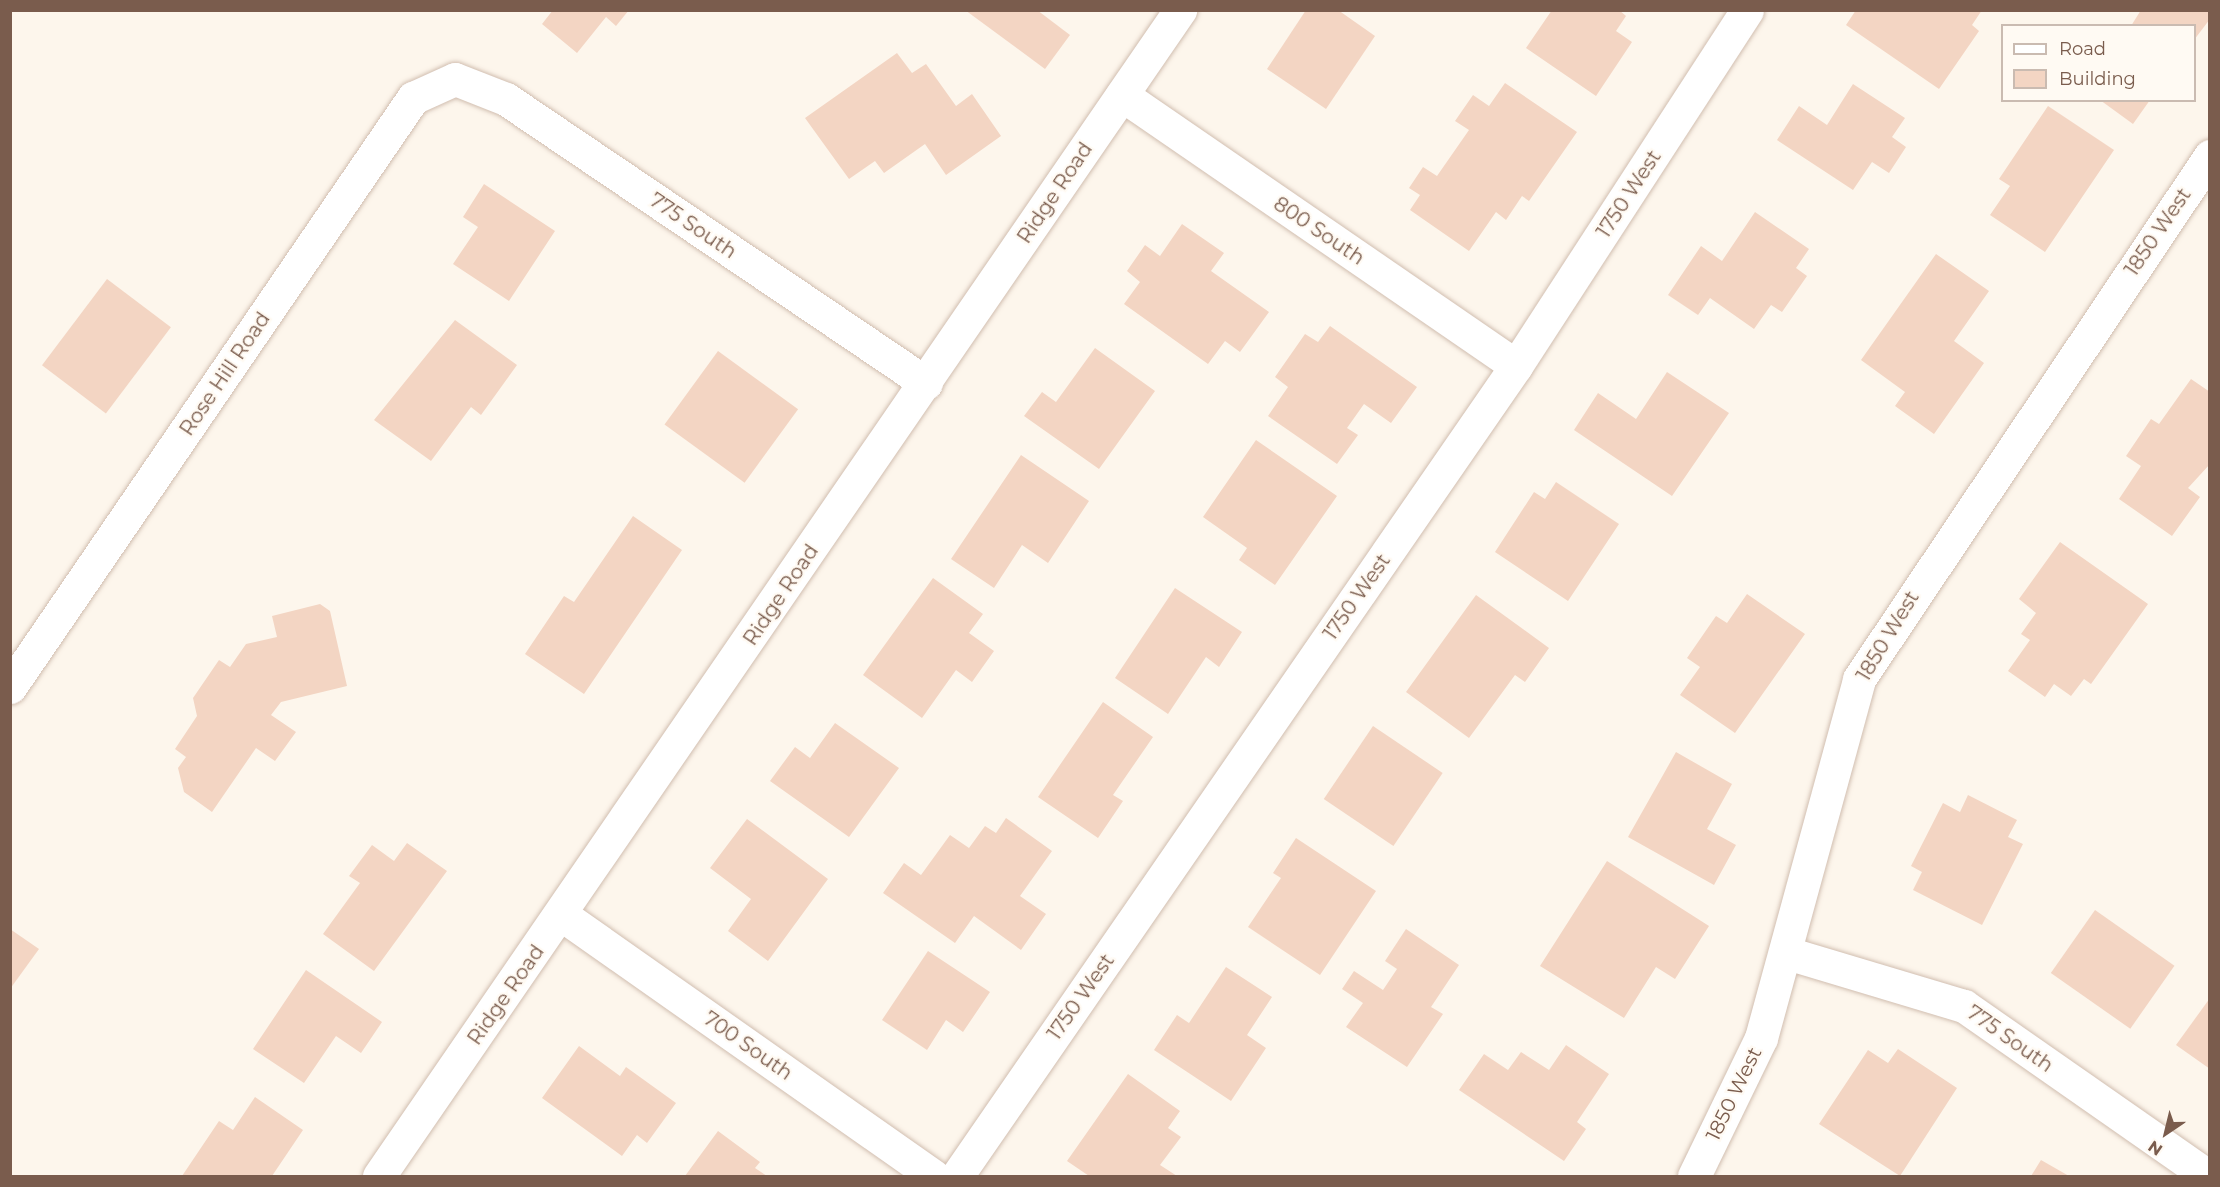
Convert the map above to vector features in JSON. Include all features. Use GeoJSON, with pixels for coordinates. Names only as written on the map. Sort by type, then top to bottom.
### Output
{"type":"FeatureCollection","features":[{"type":"Feature","properties":{"kind":"street","name":"Ridge Road"},"geometry":{"type":"LineString","coordinates":[[379,1176],[562,915],[1180,10]]}},
{"type":"Feature","properties":{"kind":"street","name":"1750 West"},"geometry":{"type":"LineString","coordinates":[[957,1176],[1516,366],[1747,10]]}},
{"type":"Feature","properties":{"kind":"street","name":"775 South"},"geometry":{"type":"LineString","coordinates":[[455,79],[506,99],[926,384]]}},
{"type":"Feature","properties":{"kind":"street","name":"Rose Hill Road"},"geometry":{"type":"LineString","coordinates":[[10,687],[413,98],[455,79]]}},
{"type":"Feature","properties":{"kind":"street","name":"800 South"},"geometry":{"type":"LineString","coordinates":[[1122,95],[1516,366]]}},
{"type":"Feature","properties":{"kind":"street","name":"1850 West"},"geometry":{"type":"LineString","coordinates":[[1694,1176],[1761,1038],[1787,953],[1859,679],[2210,156]]}},
{"type":"Feature","properties":{"kind":"street","name":"700 South"},"geometry":{"type":"LineString","coordinates":[[562,915],[934,1176]]}},
{"type":"Feature","properties":{"kind":"street","name":"775 South"},"geometry":{"type":"LineString","coordinates":[[1787,953],[1964,1005],[2208,1176]]}},
{"type":"Feature","properties":{"kind":"building"},"geometry":{"type":"Polygon","coordinates":[[[553,10],[629,10],[616,26],[606,17],[577,53],[542,24],[553,10]]]}},
{"type":"Feature","properties":{"kind":"building"},"geometry":{"type":"Polygon","coordinates":[[[965,10],[1037,10],[1070,35],[1045,69],[965,10]]]}},
{"type":"Feature","properties":{"kind":"building"},"geometry":{"type":"Polygon","coordinates":[[[1306,10],[1338,10],[1375,36],[1326,109],[1267,69],[1306,10]]]}},
{"type":"Feature","properties":{"kind":"building"},"geometry":{"type":"Polygon","coordinates":[[[1552,10],[1619,10],[1626,16],[1616,31],[1632,42],[1596,96],[1526,48],[1552,10]]]}},
{"type":"Feature","properties":{"kind":"building"},"geometry":{"type":"Polygon","coordinates":[[[1856,10],[1982,10],[1972,25],[1979,31],[1939,89],[1846,25],[1856,10]]]}},
{"type":"Feature","properties":{"kind":"building"},"geometry":{"type":"Polygon","coordinates":[[[2141,10],[2210,10],[2210,19],[2196,37],[2196,24],[2132,24],[2141,10]]]}},
{"type":"Feature","properties":{"kind":"building"},"geometry":{"type":"Polygon","coordinates":[[[897,53],[912,73],[926,64],[956,106],[972,94],[1001,136],[946,175],[925,144],[884,173],[875,161],[849,179],[805,118],[897,53]]]}},
{"type":"Feature","properties":{"kind":"building"},"geometry":{"type":"Polygon","coordinates":[[[1505,83],[1577,132],[1529,201],[1522,196],[1506,220],[1496,212],[1469,251],[1410,210],[1420,195],[1409,188],[1423,167],[1437,176],[1469,130],[1455,121],[1473,95],[1489,106],[1505,83]]]}},
{"type":"Feature","properties":{"kind":"building"},"geometry":{"type":"Polygon","coordinates":[[[1853,84],[1905,118],[1892,137],[1906,147],[1889,173],[1872,162],[1853,190],[1777,140],[1799,106],[1827,125],[1853,84]]]}},
{"type":"Feature","properties":{"kind":"building"},"geometry":{"type":"Polygon","coordinates":[[[2103,102],[2149,102],[2133,124],[2103,102]]]}},
{"type":"Feature","properties":{"kind":"building"},"geometry":{"type":"Polygon","coordinates":[[[2048,106],[2114,150],[2045,252],[1990,215],[2010,186],[1999,179],[2048,106]]]}},
{"type":"Feature","properties":{"kind":"building"},"geometry":{"type":"Polygon","coordinates":[[[484,184],[555,231],[509,301],[453,264],[478,227],[463,217],[484,184]]]}},
{"type":"Feature","properties":{"kind":"building"},"geometry":{"type":"Polygon","coordinates":[[[1755,212],[1809,249],[1796,268],[1807,276],[1782,312],[1771,305],[1754,329],[1710,298],[1698,315],[1668,295],[1701,246],[1722,261],[1755,212]]]}},
{"type":"Feature","properties":{"kind":"building"},"geometry":{"type":"Polygon","coordinates":[[[1182,224],[1224,253],[1211,271],[1269,312],[1240,352],[1225,341],[1208,364],[1124,304],[1140,282],[1127,271],[1145,245],[1160,256],[1182,224]]]}},
{"type":"Feature","properties":{"kind":"building"},"geometry":{"type":"Polygon","coordinates":[[[1936,254],[1989,291],[1954,341],[1984,363],[1934,434],[1895,406],[1905,392],[1861,360],[1936,254]]]}},
{"type":"Feature","properties":{"kind":"building"},"geometry":{"type":"Polygon","coordinates":[[[107,279],[171,327],[106,413],[42,365],[107,279]]]}},
{"type":"Feature","properties":{"kind":"building"},"geometry":{"type":"Polygon","coordinates":[[[455,320],[517,365],[481,415],[471,407],[431,461],[374,420],[455,320]]]}},
{"type":"Feature","properties":{"kind":"building"},"geometry":{"type":"Polygon","coordinates":[[[1330,326],[1417,387],[1391,423],[1364,404],[1347,428],[1358,435],[1337,464],[1268,416],[1288,387],[1275,377],[1305,334],[1318,342],[1330,326]]]}},
{"type":"Feature","properties":{"kind":"building"},"geometry":{"type":"Polygon","coordinates":[[[1095,348],[1155,391],[1099,469],[1024,416],[1042,392],[1056,402],[1095,348]]]}},
{"type":"Feature","properties":{"kind":"building"},"geometry":{"type":"Polygon","coordinates":[[[718,351],[798,409],[745,483],[665,425],[718,351]]]}},
{"type":"Feature","properties":{"kind":"building"},"geometry":{"type":"Polygon","coordinates":[[[1667,372],[1729,413],[1672,496],[1574,430],[1598,393],[1636,419],[1667,372]]]}},
{"type":"Feature","properties":{"kind":"building"},"geometry":{"type":"Polygon","coordinates":[[[2191,379],[2210,392],[2210,464],[2188,488],[2200,497],[2172,536],[2119,499],[2141,466],[2126,456],[2151,419],[2159,424],[2191,379]]]}},
{"type":"Feature","properties":{"kind":"building"},"geometry":{"type":"Polygon","coordinates":[[[1256,440],[1337,496],[1275,585],[1239,560],[1247,548],[1203,517],[1256,440]]]}},
{"type":"Feature","properties":{"kind":"building"},"geometry":{"type":"Polygon","coordinates":[[[1021,455],[1089,501],[1048,563],[1022,545],[994,588],[951,559],[1021,455]]]}},
{"type":"Feature","properties":{"kind":"building"},"geometry":{"type":"Polygon","coordinates":[[[1556,482],[1619,524],[1568,601],[1495,552],[1534,492],[1545,499],[1556,482]]]}},
{"type":"Feature","properties":{"kind":"building"},"geometry":{"type":"Polygon","coordinates":[[[633,516],[682,550],[584,694],[525,654],[564,596],[574,602],[633,516]]]}},
{"type":"Feature","properties":{"kind":"building"},"geometry":{"type":"Polygon","coordinates":[[[2060,542],[2148,604],[2091,684],[2084,679],[2071,696],[2054,684],[2045,697],[2008,671],[2030,640],[2021,634],[2036,613],[2019,599],[2060,542]]]}},
{"type":"Feature","properties":{"kind":"building"},"geometry":{"type":"Polygon","coordinates":[[[933,578],[983,614],[969,633],[994,651],[972,682],[956,670],[922,718],[863,675],[933,578]]]}},
{"type":"Feature","properties":{"kind":"building"},"geometry":{"type":"Polygon","coordinates":[[[1175,588],[1242,632],[1219,667],[1206,657],[1168,714],[1115,678],[1175,588]]]}},
{"type":"Feature","properties":{"kind":"building"},"geometry":{"type":"Polygon","coordinates":[[[1747,594],[1805,634],[1735,733],[1680,695],[1700,667],[1687,658],[1716,616],[1727,623],[1747,594]]]}},
{"type":"Feature","properties":{"kind":"building"},"geometry":{"type":"Polygon","coordinates":[[[1476,595],[1549,648],[1525,682],[1515,675],[1469,738],[1406,692],[1476,595]]]}},
{"type":"Feature","properties":{"kind":"building"},"geometry":{"type":"Polygon","coordinates":[[[320,604],[330,611],[347,686],[281,702],[271,715],[296,732],[275,761],[256,748],[212,812],[184,792],[178,768],[186,757],[175,749],[197,716],[193,698],[219,660],[230,667],[246,644],[277,637],[272,616],[320,604]]]}},
{"type":"Feature","properties":{"kind":"building"},"geometry":{"type":"Polygon","coordinates":[[[1103,702],[1153,737],[1113,795],[1123,801],[1098,838],[1038,797],[1103,702]]]}},
{"type":"Feature","properties":{"kind":"building"},"geometry":{"type":"Polygon","coordinates":[[[835,723],[899,768],[849,837],[770,781],[795,747],[810,758],[835,723]]]}},
{"type":"Feature","properties":{"kind":"building"},"geometry":{"type":"Polygon","coordinates":[[[1373,726],[1443,773],[1393,846],[1324,799],[1373,726]]]}},
{"type":"Feature","properties":{"kind":"building"},"geometry":{"type":"Polygon","coordinates":[[[1676,752],[1732,784],[1707,829],[1736,845],[1714,885],[1628,837],[1676,752]]]}},
{"type":"Feature","properties":{"kind":"building"},"geometry":{"type":"Polygon","coordinates":[[[1968,795],[2017,820],[2008,837],[2023,844],[1982,925],[1913,890],[1922,872],[1911,866],[1943,803],[1960,812],[1968,795]]]}},
{"type":"Feature","properties":{"kind":"building"},"geometry":{"type":"Polygon","coordinates":[[[1006,818],[1052,851],[1020,896],[1046,914],[1021,950],[974,916],[955,943],[883,893],[904,863],[921,875],[950,835],[969,848],[985,826],[996,833],[1006,818]]]}},
{"type":"Feature","properties":{"kind":"building"},"geometry":{"type":"Polygon","coordinates":[[[747,819],[828,879],[768,961],[728,931],[751,899],[710,868],[747,819]]]}},
{"type":"Feature","properties":{"kind":"building"},"geometry":{"type":"Polygon","coordinates":[[[1296,838],[1376,891],[1320,975],[1248,927],[1281,878],[1273,873],[1296,838]]]}},
{"type":"Feature","properties":{"kind":"building"},"geometry":{"type":"Polygon","coordinates":[[[407,843],[447,871],[374,971],[323,934],[360,883],[349,876],[372,845],[394,861],[407,843]]]}},
{"type":"Feature","properties":{"kind":"building"},"geometry":{"type":"Polygon","coordinates":[[[1607,861],[1709,926],[1675,979],[1656,967],[1624,1018],[1540,966],[1607,861]]]}},
{"type":"Feature","properties":{"kind":"building"},"geometry":{"type":"Polygon","coordinates":[[[2095,910],[2174,966],[2130,1029],[2051,973],[2095,910]]]}},
{"type":"Feature","properties":{"kind":"building"},"geometry":{"type":"Polygon","coordinates":[[[10,929],[39,949],[10,989],[10,929]]]}},
{"type":"Feature","properties":{"kind":"building"},"geometry":{"type":"Polygon","coordinates":[[[1406,929],[1459,965],[1431,1007],[1443,1014],[1407,1067],[1346,1027],[1363,1003],[1342,989],[1354,971],[1383,990],[1397,969],[1385,961],[1406,929]]]}},
{"type":"Feature","properties":{"kind":"building"},"geometry":{"type":"Polygon","coordinates":[[[928,951],[990,992],[963,1032],[946,1020],[927,1050],[882,1020],[928,951]]]}},
{"type":"Feature","properties":{"kind":"building"},"geometry":{"type":"Polygon","coordinates":[[[1226,967],[1272,997],[1247,1035],[1266,1048],[1231,1101],[1154,1050],[1177,1015],[1189,1023],[1226,967]]]}},
{"type":"Feature","properties":{"kind":"building"},"geometry":{"type":"Polygon","coordinates":[[[306,970],[382,1022],[361,1053],[336,1036],[304,1083],[253,1049],[306,970]]]}},
{"type":"Feature","properties":{"kind":"building"},"geometry":{"type":"Polygon","coordinates":[[[2210,998],[2210,1069],[2176,1045],[2210,998]]]}},
{"type":"Feature","properties":{"kind":"building"},"geometry":{"type":"Polygon","coordinates":[[[1566,1045],[1609,1074],[1577,1122],[1586,1129],[1564,1161],[1459,1090],[1484,1054],[1508,1070],[1521,1052],[1549,1070],[1566,1045]]]}},
{"type":"Feature","properties":{"kind":"building"},"geometry":{"type":"Polygon","coordinates":[[[579,1046],[620,1076],[626,1067],[676,1103],[647,1143],[637,1135],[622,1156],[542,1098],[579,1046]]]}},
{"type":"Feature","properties":{"kind":"building"},"geometry":{"type":"Polygon","coordinates":[[[1898,1049],[1957,1088],[1900,1176],[1819,1124],[1868,1050],[1888,1063],[1898,1049]]]}},
{"type":"Feature","properties":{"kind":"building"},"geometry":{"type":"Polygon","coordinates":[[[1128,1074],[1180,1111],[1168,1128],[1181,1137],[1160,1165],[1177,1176],[1089,1176],[1067,1161],[1128,1074]]]}},
{"type":"Feature","properties":{"kind":"building"},"geometry":{"type":"Polygon","coordinates":[[[255,1097],[303,1130],[272,1176],[182,1176],[219,1121],[233,1130],[255,1097]]]}},
{"type":"Feature","properties":{"kind":"building"},"geometry":{"type":"Polygon","coordinates":[[[718,1131],[760,1162],[755,1168],[767,1176],[685,1176],[718,1131]]]}},
{"type":"Feature","properties":{"kind":"building"},"geometry":{"type":"Polygon","coordinates":[[[2041,1160],[2069,1176],[2031,1176],[2041,1160]]]}}]}
